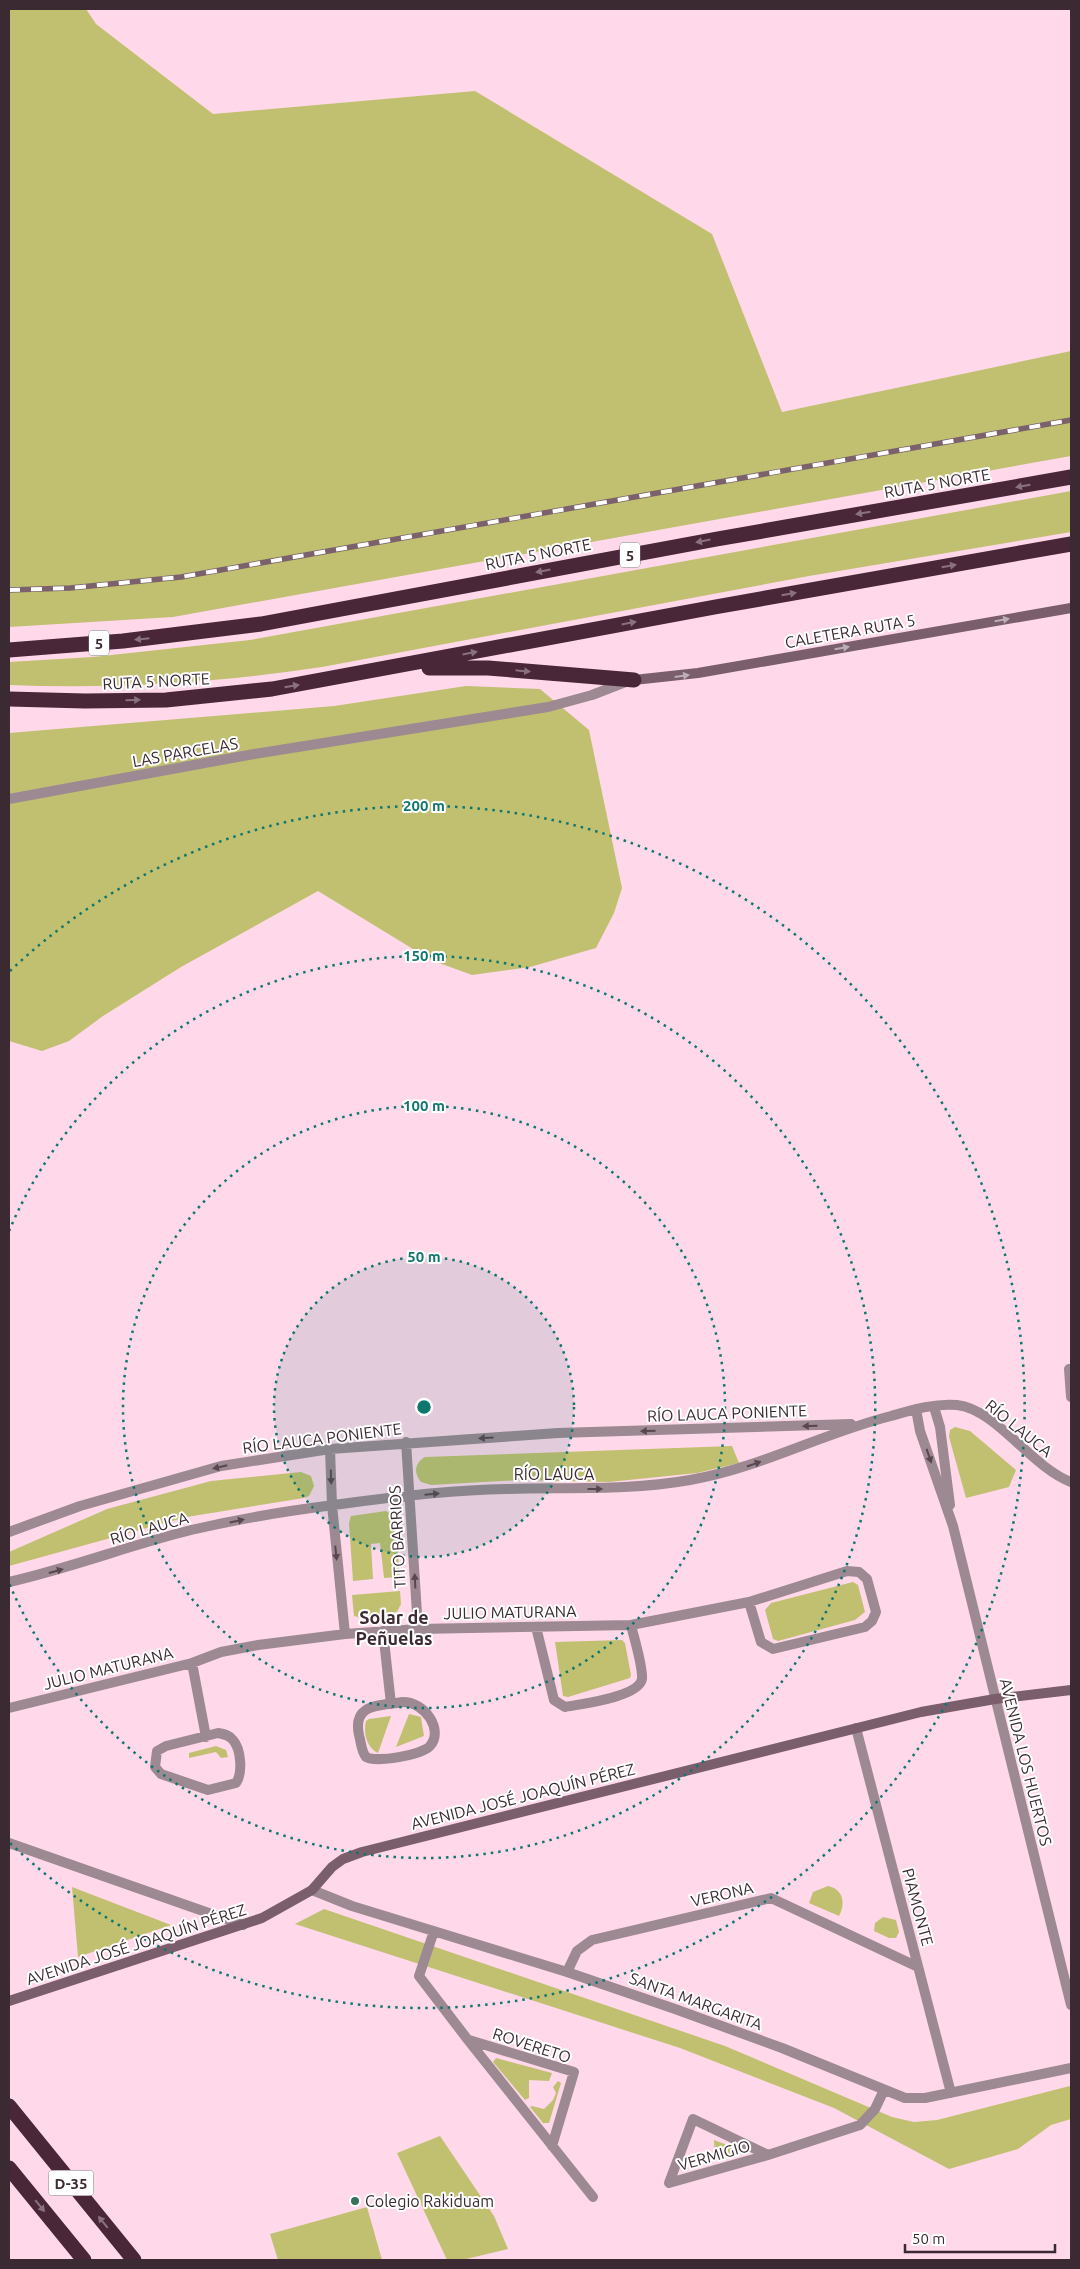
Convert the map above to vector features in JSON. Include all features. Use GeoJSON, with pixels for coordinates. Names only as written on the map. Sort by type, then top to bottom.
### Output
{"type":"FeatureCollection","features":[{"type":"Feature","properties":{"kind":"highway","name":"RUTA 5 NORTE"},"geometry":{"type":"LineString","coordinates":[[9,650],[123,641],[261,624],[717,539],[1071,477]]}},
{"type":"Feature","properties":{"kind":"highway","name":"RUTA 5 NORTE"},"geometry":{"type":"LineString","coordinates":[[9,699],[85,701],[202,697],[303,684],[725,605],[1071,544]]}},
{"type":"Feature","properties":{"kind":"highway"},"geometry":{"type":"LineString","coordinates":[[370,671],[426,668],[488,668],[634,680]]}},
{"type":"Feature","properties":{"kind":"highway"},"geometry":{"type":"LineString","coordinates":[[9,705],[85,701]]}},
{"type":"Feature","properties":{"kind":"highway","name":"D-35"},"geometry":{"type":"LineString","coordinates":[[9,2106],[134,2260]]}},
{"type":"Feature","properties":{"kind":"highway","name":"D-35"},"geometry":{"type":"LineString","coordinates":[[9,2168],[84,2260]]}},
{"type":"Feature","properties":{"kind":"main road","name":"CALETERA RUTA 5"},"geometry":{"type":"LineString","coordinates":[[634,680],[698,673],[1071,608]]}},
{"type":"Feature","properties":{"kind":"main road","name":"AVENIDA JOSÉ JOAQUÍN PÉREZ"},"geometry":{"type":"LineString","coordinates":[[9,2001],[243,1925],[280,1910],[312,1890],[332,1867],[343,1859],[362,1852],[921,1712],[995,1699],[1071,1690]]}},
{"type":"Feature","properties":{"kind":"street","name":"LAS PARCELAS"},"geometry":{"type":"LineString","coordinates":[[9,799],[254,754],[548,707],[592,695],[634,680]]}},
{"type":"Feature","properties":{"kind":"street"},"geometry":{"type":"LineString","coordinates":[[1068,1369],[1071,1397]]}},
{"type":"Feature","properties":{"kind":"street","name":"RÍO LAUCA"},"geometry":{"type":"LineString","coordinates":[[9,1582],[56,1572],[189,1531],[332,1505],[505,1488],[643,1487],[690,1480],[729,1472],[859,1424],[934,1406],[956,1405],[969,1407],[982,1414],[1050,1472],[1071,1482]]}},
{"type":"Feature","properties":{"kind":"street","name":"AVENIDA LOS HUERTOS"},"geometry":{"type":"LineString","coordinates":[[934,1406],[940,1427],[953,1526]]}},
{"type":"Feature","properties":{"kind":"street","name":"AVENIDA LOS HUERTOS"},"geometry":{"type":"LineString","coordinates":[[916,1409],[920,1431],[953,1526],[1071,2004]]}},
{"type":"Feature","properties":{"kind":"street","name":"RÍO LAUCA PONIENTE"},"geometry":{"type":"LineString","coordinates":[[9,1532],[80,1506],[221,1466],[330,1449],[406,1442],[558,1433],[859,1424]]}},
{"type":"Feature","properties":{"kind":"street","name":"TITO BARRIOS"},"geometry":{"type":"LineString","coordinates":[[406,1442],[418,1629]]}},
{"type":"Feature","properties":{"kind":"street"},"geometry":{"type":"LineString","coordinates":[[330,1449],[332,1505],[345,1634]]}},
{"type":"Feature","properties":{"kind":"street","name":"JULIO MATURANA"},"geometry":{"type":"LineString","coordinates":[[9,1708],[192,1663],[221,1652],[249,1647],[345,1634],[383,1631],[631,1625],[749,1602],[853,1570],[864,1575],[867,1579],[876,1612],[872,1621],[865,1626],[773,1649],[761,1642],[749,1602]]}},
{"type":"Feature","properties":{"kind":"street"},"geometry":{"type":"LineString","coordinates":[[536,1627],[554,1700],[565,1707],[627,1693],[637,1688],[642,1678],[631,1625]]}},
{"type":"Feature","properties":{"kind":"street"},"geometry":{"type":"LineString","coordinates":[[383,1631],[391,1704]]}},
{"type":"Feature","properties":{"kind":"street"},"geometry":{"type":"LineString","coordinates":[[192,1663],[206,1737]]}},
{"type":"Feature","properties":{"kind":"street"},"geometry":{"type":"LineString","coordinates":[[410,1702],[422,1708],[430,1720],[433,1741],[424,1751],[380,1761],[370,1760],[363,1754],[357,1720],[369,1708],[391,1704],[410,1702]]}},
{"type":"Feature","properties":{"kind":"street","name":"PIAMONTE"},"geometry":{"type":"LineString","coordinates":[[856,1728],[951,2093]]}},
{"type":"Feature","properties":{"kind":"street"},"geometry":{"type":"LineString","coordinates":[[218,1734],[233,1739],[241,1769],[236,1783],[208,1790],[161,1774],[155,1768],[157,1751],[166,1746],[206,1737],[218,1734]]}},
{"type":"Feature","properties":{"kind":"street"},"geometry":{"type":"LineString","coordinates":[[9,1842],[243,1925]]}},
{"type":"Feature","properties":{"kind":"street","name":"SANTA MARGARITA"},"geometry":{"type":"LineString","coordinates":[[312,1890],[352,1906],[567,1972],[782,2048],[884,2090],[915,2099],[1071,2068]]}},
{"type":"Feature","properties":{"kind":"street","name":"VERONA"},"geometry":{"type":"LineString","coordinates":[[567,1972],[577,1951],[592,1940],[771,1898],[918,1967]]}},
{"type":"Feature","properties":{"kind":"street","name":"ROVERETO"},"geometry":{"type":"LineString","coordinates":[[434,1931],[420,1976],[468,2040],[593,2197]]}},
{"type":"Feature","properties":{"kind":"street","name":"ROVERETO"},"geometry":{"type":"LineString","coordinates":[[468,2040],[574,2072],[552,2146]]}},
{"type":"Feature","properties":{"kind":"street","name":"VERMIGIO"},"geometry":{"type":"LineString","coordinates":[[768,2155],[693,2119],[669,2183],[768,2155],[860,2125],[875,2109],[884,2090]]}},
{"type":"Feature","properties":{"kind":"shaded area"},"geometry":{"type":"Polygon","coordinates":[[[9,9],[86,9],[96,24],[213,114],[475,91],[712,234],[782,412],[1071,351],[1071,456],[173,617],[9,627],[9,9]]]}},
{"type":"Feature","properties":{"kind":"shaded area"},"geometry":{"type":"Polygon","coordinates":[[[1071,491],[1071,532],[809,576],[283,673],[166,684],[9,685],[9,662],[93,657],[250,640],[1071,491]]]}},
{"type":"Feature","properties":{"kind":"shaded area"},"geometry":{"type":"Polygon","coordinates":[[[466,686],[540,689],[589,730],[622,888],[614,913],[596,948],[530,967],[472,975],[431,960],[318,891],[181,967],[103,1016],[69,1041],[42,1051],[9,1041],[9,733],[334,706],[466,686]]]}},
{"type":"Feature","properties":{"kind":"shaded area"},"geometry":{"type":"Polygon","coordinates":[[[955,1427],[970,1431],[1016,1470],[1009,1487],[966,1498],[949,1437],[950,1430],[955,1427]]]}},
{"type":"Feature","properties":{"kind":"shaded area"},"geometry":{"type":"Polygon","coordinates":[[[732,1446],[739,1463],[697,1473],[609,1482],[520,1480],[431,1485],[421,1482],[416,1471],[417,1465],[425,1457],[732,1446]]]}},
{"type":"Feature","properties":{"kind":"shaded area"},"geometry":{"type":"Polygon","coordinates":[[[301,1472],[311,1476],[314,1486],[309,1496],[304,1498],[187,1517],[9,1566],[9,1552],[107,1509],[211,1481],[301,1472]]]}},
{"type":"Feature","properties":{"kind":"shaded area"},"geometry":{"type":"Polygon","coordinates":[[[386,1511],[395,1517],[400,1577],[384,1578],[380,1543],[371,1544],[373,1579],[353,1581],[349,1523],[351,1516],[386,1511]]]}},
{"type":"Feature","properties":{"kind":"shaded area"},"geometry":{"type":"Polygon","coordinates":[[[853,1582],[858,1585],[865,1612],[855,1620],[778,1641],[773,1639],[765,1610],[771,1603],[853,1582]]]}},
{"type":"Feature","properties":{"kind":"shaded area"},"geometry":{"type":"Polygon","coordinates":[[[400,1591],[401,1604],[397,1612],[362,1618],[354,1616],[352,1595],[400,1591]]]}},
{"type":"Feature","properties":{"kind":"shaded area"},"geometry":{"type":"Polygon","coordinates":[[[622,1640],[625,1643],[630,1678],[568,1697],[563,1696],[555,1642],[622,1640]]]}},
{"type":"Feature","properties":{"kind":"shaded area"},"geometry":{"type":"Polygon","coordinates":[[[409,1714],[421,1717],[424,1736],[396,1747],[409,1714]]]}},
{"type":"Feature","properties":{"kind":"shaded area"},"geometry":{"type":"Polygon","coordinates":[[[391,1716],[378,1753],[371,1748],[367,1740],[366,1721],[391,1716]]]}},
{"type":"Feature","properties":{"kind":"shaded area"},"geometry":{"type":"Polygon","coordinates":[[[216,1746],[226,1750],[228,1757],[221,1758],[216,1752],[189,1758],[189,1753],[216,1746]]]}},
{"type":"Feature","properties":{"kind":"shaded area"},"geometry":{"type":"Polygon","coordinates":[[[828,1886],[837,1890],[842,1897],[843,1902],[839,1916],[809,1903],[813,1892],[828,1886]]]}},
{"type":"Feature","properties":{"kind":"shaded area"},"geometry":{"type":"Polygon","coordinates":[[[72,1887],[171,1925],[78,1957],[72,1887]]]}},
{"type":"Feature","properties":{"kind":"shaded area"},"geometry":{"type":"Polygon","coordinates":[[[324,1909],[725,2046],[892,2117],[914,2122],[937,2120],[1070,2086],[1071,2119],[1051,2125],[1018,2149],[949,2169],[834,2108],[680,2048],[295,1924],[324,1909]]]}},
{"type":"Feature","properties":{"kind":"shaded area"},"geometry":{"type":"Polygon","coordinates":[[[883,1917],[896,1920],[899,1932],[896,1938],[889,1938],[874,1931],[875,1923],[883,1917]]]}},
{"type":"Feature","properties":{"kind":"shaded area"},"geometry":{"type":"Polygon","coordinates":[[[496,2058],[552,2073],[549,2081],[529,2080],[529,2098],[525,2100],[493,2062],[496,2058]]]}},
{"type":"Feature","properties":{"kind":"shaded area"},"geometry":{"type":"Polygon","coordinates":[[[558,2081],[561,2083],[549,2123],[543,2123],[530,2107],[544,2109],[553,2100],[556,2093],[553,2087],[558,2081]]]}},
{"type":"Feature","properties":{"kind":"shaded area"},"geometry":{"type":"Polygon","coordinates":[[[440,2136],[494,2216],[508,2249],[462,2260],[447,2260],[397,2153],[440,2136]]]}},
{"type":"Feature","properties":{"kind":"shaded area"},"geometry":{"type":"Polygon","coordinates":[[[714,2140],[738,2149],[737,2155],[718,2160],[715,2156],[714,2140]]]}},
{"type":"Feature","properties":{"kind":"shaded area"},"geometry":{"type":"Polygon","coordinates":[[[367,2207],[382,2260],[278,2260],[270,2234],[367,2207]]]}},
{"type":"Feature","properties":{"kind":"railway"},"geometry":{"type":"LineString","coordinates":[[9,590],[70,588],[181,577],[1071,420]]}},
{"type":"Feature","properties":{"kind":"place","name":"Colegio Rakiduam"},"geometry":{"type":"Point","coordinates":[355,2201]}},
{"type":"Feature","properties":{"kind":"district","name":"Solar de Peñuelas"},"geometry":{"type":"Point","coordinates":[394,1627]}}]}
